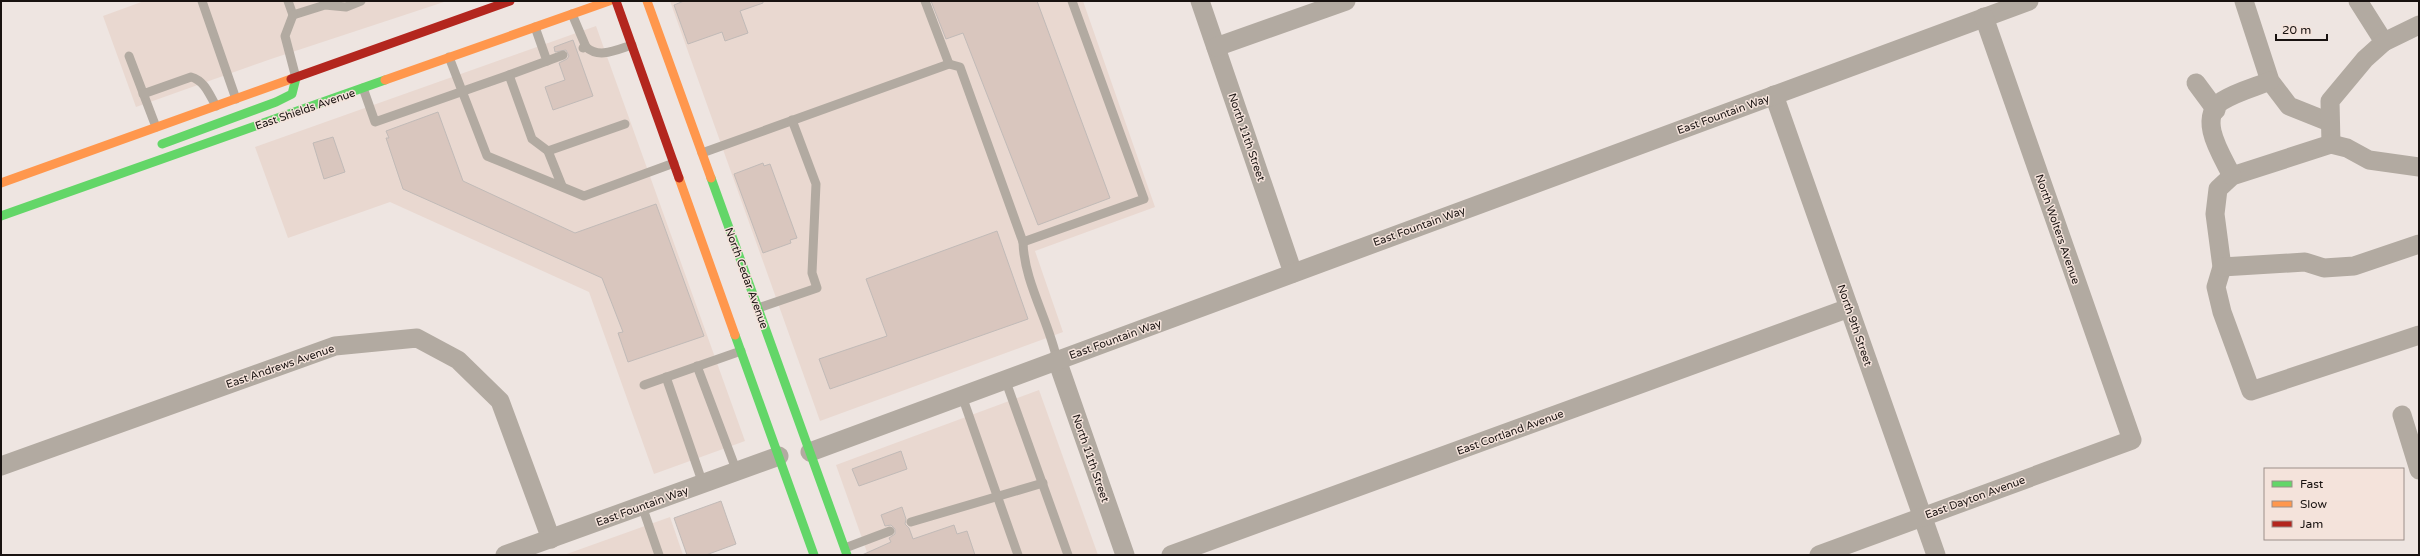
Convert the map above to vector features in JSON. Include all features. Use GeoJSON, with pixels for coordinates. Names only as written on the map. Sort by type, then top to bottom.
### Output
{"type":"FeatureCollection","features":[{"type":"Feature","properties":{"kind":"main road","name":"East Shields Avenue"},"geometry":{"type":"LineString","coordinates":[[1,216],[609,1]]}},
{"type":"Feature","properties":{"kind":"main road"},"geometry":{"type":"LineString","coordinates":[[616,1],[741,350],[784,457],[814,555]]}},
{"type":"Feature","properties":{"kind":"main road","name":"North Cedar Avenue"},"geometry":{"type":"LineString","coordinates":[[647,1],[758,308],[804,451],[846,552]]}},
{"type":"Feature","properties":{"kind":"main road"},"geometry":{"type":"LineString","coordinates":[[1,183],[505,2]]}},
{"type":"Feature","properties":{"kind":"main road"},"geometry":{"type":"LineString","coordinates":[[156,147],[214,124],[273,104],[292,94],[296,78]]}},
{"type":"Feature","properties":{"kind":"main road"},"geometry":{"type":"LineString","coordinates":[[113,176],[130,161]]}},
{"type":"Feature","properties":{"kind":"main road"},"geometry":{"type":"LineString","coordinates":[[674,163],[687,169]]}},
{"type":"Feature","properties":{"kind":"main road"},"geometry":{"type":"LineString","coordinates":[[742,297],[758,308]]}},
{"type":"Feature","properties":{"kind":"main road"},"geometry":{"type":"LineString","coordinates":[[741,350],[754,359]]}},
{"type":"Feature","properties":{"kind":"main road"},"geometry":{"type":"LineString","coordinates":[[834,542],[846,552]]}},
{"type":"Feature","properties":{"kind":"street","name":"North 11th Street"},"geometry":{"type":"LineString","coordinates":[[1200,1],[1293,273]]}},
{"type":"Feature","properties":{"kind":"street"},"geometry":{"type":"LineString","coordinates":[[1216,47],[1346,1]]}},
{"type":"Feature","properties":{"kind":"street","name":"East Fountain Way"},"geometry":{"type":"LineString","coordinates":[[804,451],[962,396],[2029,1]]}},
{"type":"Feature","properties":{"kind":"street"},"geometry":{"type":"LineString","coordinates":[[2244,1],[2270,81],[2290,106],[2329,122]]}},
{"type":"Feature","properties":{"kind":"street"},"geometry":{"type":"LineString","coordinates":[[2358,1],[2384,42]]}},
{"type":"Feature","properties":{"kind":"street","name":"North Wolters Avenue"},"geometry":{"type":"LineString","coordinates":[[1984,17],[2132,440]]}},
{"type":"Feature","properties":{"kind":"street"},"geometry":{"type":"LineString","coordinates":[[2331,144],[2329,122],[2330,101],[2365,59],[2384,42],[2419,25]]}},
{"type":"Feature","properties":{"kind":"street"},"geometry":{"type":"LineString","coordinates":[[2232,176],[2212,134],[2211,118],[2221,102],[2270,81]]}},
{"type":"Feature","properties":{"kind":"street"},"geometry":{"type":"LineString","coordinates":[[2196,83],[2216,110]]}},
{"type":"Feature","properties":{"kind":"street","name":"North 9th Street"},"geometry":{"type":"LineString","coordinates":[[1774,95],[1936,555]]}},
{"type":"Feature","properties":{"kind":"street"},"geometry":{"type":"LineString","coordinates":[[2419,167],[2369,160],[2347,148],[2331,144],[2232,176],[2218,189],[2215,214],[2222,267],[2216,287],[2222,312],[2251,391],[2419,335]]}},
{"type":"Feature","properties":{"kind":"street"},"geometry":{"type":"LineString","coordinates":[[2222,267],[2306,262],[2324,268],[2354,266],[2419,244]]}},
{"type":"Feature","properties":{"kind":"street","name":"East Cortland Avenue"},"geometry":{"type":"LineString","coordinates":[[1172,555],[1849,308]]}},
{"type":"Feature","properties":{"kind":"street","name":"East Andrews Avenue"},"geometry":{"type":"LineString","coordinates":[[1,466],[335,346],[417,338],[458,360],[500,401],[551,539]]}},
{"type":"Feature","properties":{"kind":"street","name":"North 11th Street"},"geometry":{"type":"LineString","coordinates":[[1057,360],[1126,555]]}},
{"type":"Feature","properties":{"kind":"street"},"geometry":{"type":"LineString","coordinates":[[2402,416],[2419,470]]}},
{"type":"Feature","properties":{"kind":"street","name":"East Dayton Avenue"},"geometry":{"type":"LineString","coordinates":[[1819,555],[2132,440]]}},
{"type":"Feature","properties":{"kind":"street","name":"East Fountain Way"},"geometry":{"type":"LineString","coordinates":[[505,555],[533,550],[551,539],[737,472],[784,457]]}},
{"type":"Feature","properties":{"kind":"lane"},"geometry":{"type":"LineString","coordinates":[[202,1],[236,99]]}},
{"type":"Feature","properties":{"kind":"lane"},"geometry":{"type":"LineString","coordinates":[[288,1],[293,15],[285,36],[296,78]]}},
{"type":"Feature","properties":{"kind":"lane"},"geometry":{"type":"LineString","coordinates":[[293,15],[325,6],[346,7],[361,1]]}},
{"type":"Feature","properties":{"kind":"lane"},"geometry":{"type":"LineString","coordinates":[[925,1],[949,64]]}},
{"type":"Feature","properties":{"kind":"lane"},"geometry":{"type":"LineString","coordinates":[[1023,242],[1144,199],[1072,1]]}},
{"type":"Feature","properties":{"kind":"lane"},"geometry":{"type":"LineString","coordinates":[[572,14],[584,47],[592,52],[600,54],[632,45]]}},
{"type":"Feature","properties":{"kind":"lane"},"geometry":{"type":"LineString","coordinates":[[535,27],[547,61]]}},
{"type":"Feature","properties":{"kind":"lane"},"geometry":{"type":"LineString","coordinates":[[363,88],[375,122],[563,55]]}},
{"type":"Feature","properties":{"kind":"lane"},"geometry":{"type":"LineString","coordinates":[[129,56],[156,128]]}},
{"type":"Feature","properties":{"kind":"lane"},"geometry":{"type":"LineString","coordinates":[[450,57],[487,156],[584,196],[674,163]]}},
{"type":"Feature","properties":{"kind":"lane"},"geometry":{"type":"LineString","coordinates":[[702,153],[949,64],[960,67],[1023,242],[1024,259],[1053,341],[1057,360]]}},
{"type":"Feature","properties":{"kind":"lane"},"geometry":{"type":"LineString","coordinates":[[509,75],[532,139],[548,151],[562,186]]}},
{"type":"Feature","properties":{"kind":"lane"},"geometry":{"type":"LineString","coordinates":[[143,94],[190,77],[198,79],[204,84],[216,106]]}},
{"type":"Feature","properties":{"kind":"lane"},"geometry":{"type":"LineString","coordinates":[[758,308],[817,288],[812,273],[816,184],[792,120]]}},
{"type":"Feature","properties":{"kind":"lane"},"geometry":{"type":"LineString","coordinates":[[548,151],[625,124]]}},
{"type":"Feature","properties":{"kind":"lane"},"geometry":{"type":"LineString","coordinates":[[644,385],[741,350]]}},
{"type":"Feature","properties":{"kind":"lane"},"geometry":{"type":"LineString","coordinates":[[697,366],[737,472]]}},
{"type":"Feature","properties":{"kind":"lane"},"geometry":{"type":"LineString","coordinates":[[666,377],[703,484]]}},
{"type":"Feature","properties":{"kind":"lane"},"geometry":{"type":"LineString","coordinates":[[1005,379],[1068,555]]}},
{"type":"Feature","properties":{"kind":"lane"},"geometry":{"type":"LineString","coordinates":[[962,396],[1018,555]]}},
{"type":"Feature","properties":{"kind":"lane"},"geometry":{"type":"LineString","coordinates":[[912,522],[966,505],[998,498],[1043,483]]}},
{"type":"Feature","properties":{"kind":"lane"},"geometry":{"type":"LineString","coordinates":[[642,506],[659,555]]}},
{"type":"Feature","properties":{"kind":"lane"},"geometry":{"type":"LineString","coordinates":[[846,552],[890,531]]}},
{"type":"Feature","properties":{"kind":"shaded area"},"geometry":{"type":"Polygon","coordinates":[[[144,1],[447,1],[271,59],[136,107],[103,16],[144,1]]]}},
{"type":"Feature","properties":{"kind":"shaded area"},"geometry":{"type":"Polygon","coordinates":[[[670,1],[1083,1],[1155,207],[1035,251],[1063,332],[820,421],[670,1]]]}},
{"type":"Feature","properties":{"kind":"shaded area"},"geometry":{"type":"Polygon","coordinates":[[[596,26],[745,441],[654,474],[589,292],[390,202],[288,238],[255,147],[596,26]]]}},
{"type":"Feature","properties":{"kind":"shaded area"},"geometry":{"type":"Polygon","coordinates":[[[1039,390],[1098,555],[868,555],[836,465],[1039,390]]]}},
{"type":"Feature","properties":{"kind":"shaded area"},"geometry":{"type":"Polygon","coordinates":[[[670,517],[683,555],[564,555],[670,517]]]}},
{"type":"Feature","properties":{"kind":"building"},"geometry":{"type":"Polygon","coordinates":[[[684,1],[763,1],[763,3],[740,11],[748,33],[725,41],[722,32],[688,44],[674,5],[684,1]]]}},
{"type":"Feature","properties":{"kind":"building"},"geometry":{"type":"Polygon","coordinates":[[[931,1],[1037,1],[1110,198],[1038,225],[963,33],[946,39],[931,1]]]}},
{"type":"Feature","properties":{"kind":"building"},"geometry":{"type":"Polygon","coordinates":[[[573,40],[593,96],[553,110],[545,87],[565,80],[559,63],[567,59],[569,56],[566,50],[555,52],[554,47],[573,40]]]}},
{"type":"Feature","properties":{"kind":"building"},"geometry":{"type":"Polygon","coordinates":[[[438,112],[463,181],[575,233],[656,204],[704,336],[628,362],[618,333],[623,332],[602,278],[403,189],[386,138],[389,138],[386,131],[438,112]]]}},
{"type":"Feature","properties":{"kind":"building"},"geometry":{"type":"Polygon","coordinates":[[[333,137],[345,172],[324,179],[313,143],[333,137]]]}},
{"type":"Feature","properties":{"kind":"building"},"geometry":{"type":"Polygon","coordinates":[[[763,163],[764,166],[770,164],[797,238],[790,240],[791,243],[763,253],[734,174],[763,163]]]}},
{"type":"Feature","properties":{"kind":"building"},"geometry":{"type":"Polygon","coordinates":[[[997,231],[1028,319],[830,389],[819,359],[887,336],[866,279],[997,231]]]}},
{"type":"Feature","properties":{"kind":"building"},"geometry":{"type":"Polygon","coordinates":[[[901,451],[907,469],[859,486],[852,469],[901,451]]]}},
{"type":"Feature","properties":{"kind":"building"},"geometry":{"type":"Polygon","coordinates":[[[721,501],[736,544],[706,555],[687,555],[674,518],[721,501]]]}},
{"type":"Feature","properties":{"kind":"building"},"geometry":{"type":"Polygon","coordinates":[[[902,507],[906,519],[905,524],[909,528],[913,539],[954,525],[957,534],[967,531],[975,555],[862,555],[891,542],[889,538],[895,534],[895,529],[891,525],[885,526],[881,515],[902,507]]]}},
{"type":"Feature","properties":{"kind":"traffic: fast"},"geometry":{"type":"LineString","coordinates":[[162,144],[276,102],[292,94],[296,78]]}},
{"type":"Feature","properties":{"kind":"traffic: fast"},"geometry":{"type":"LineString","coordinates":[[1,216],[385,80]]}},
{"type":"Feature","properties":{"kind":"traffic: fast"},"geometry":{"type":"LineString","coordinates":[[711,178],[847,555]]}},
{"type":"Feature","properties":{"kind":"traffic: fast"},"geometry":{"type":"LineString","coordinates":[[735,335],[814,555]]}},
{"type":"Feature","properties":{"kind":"traffic: slow"},"geometry":{"type":"LineString","coordinates":[[385,80],[609,1]]}},
{"type":"Feature","properties":{"kind":"traffic: slow"},"geometry":{"type":"LineString","coordinates":[[647,1],[711,178]]}},
{"type":"Feature","properties":{"kind":"traffic: slow"},"geometry":{"type":"LineString","coordinates":[[1,183],[291,79]]}},
{"type":"Feature","properties":{"kind":"traffic: slow"},"geometry":{"type":"LineString","coordinates":[[679,178],[735,335]]}},
{"type":"Feature","properties":{"kind":"traffic: jam"},"geometry":{"type":"LineString","coordinates":[[291,79],[510,1]]}},
{"type":"Feature","properties":{"kind":"traffic: jam"},"geometry":{"type":"LineString","coordinates":[[616,1],[679,178]]}}]}
